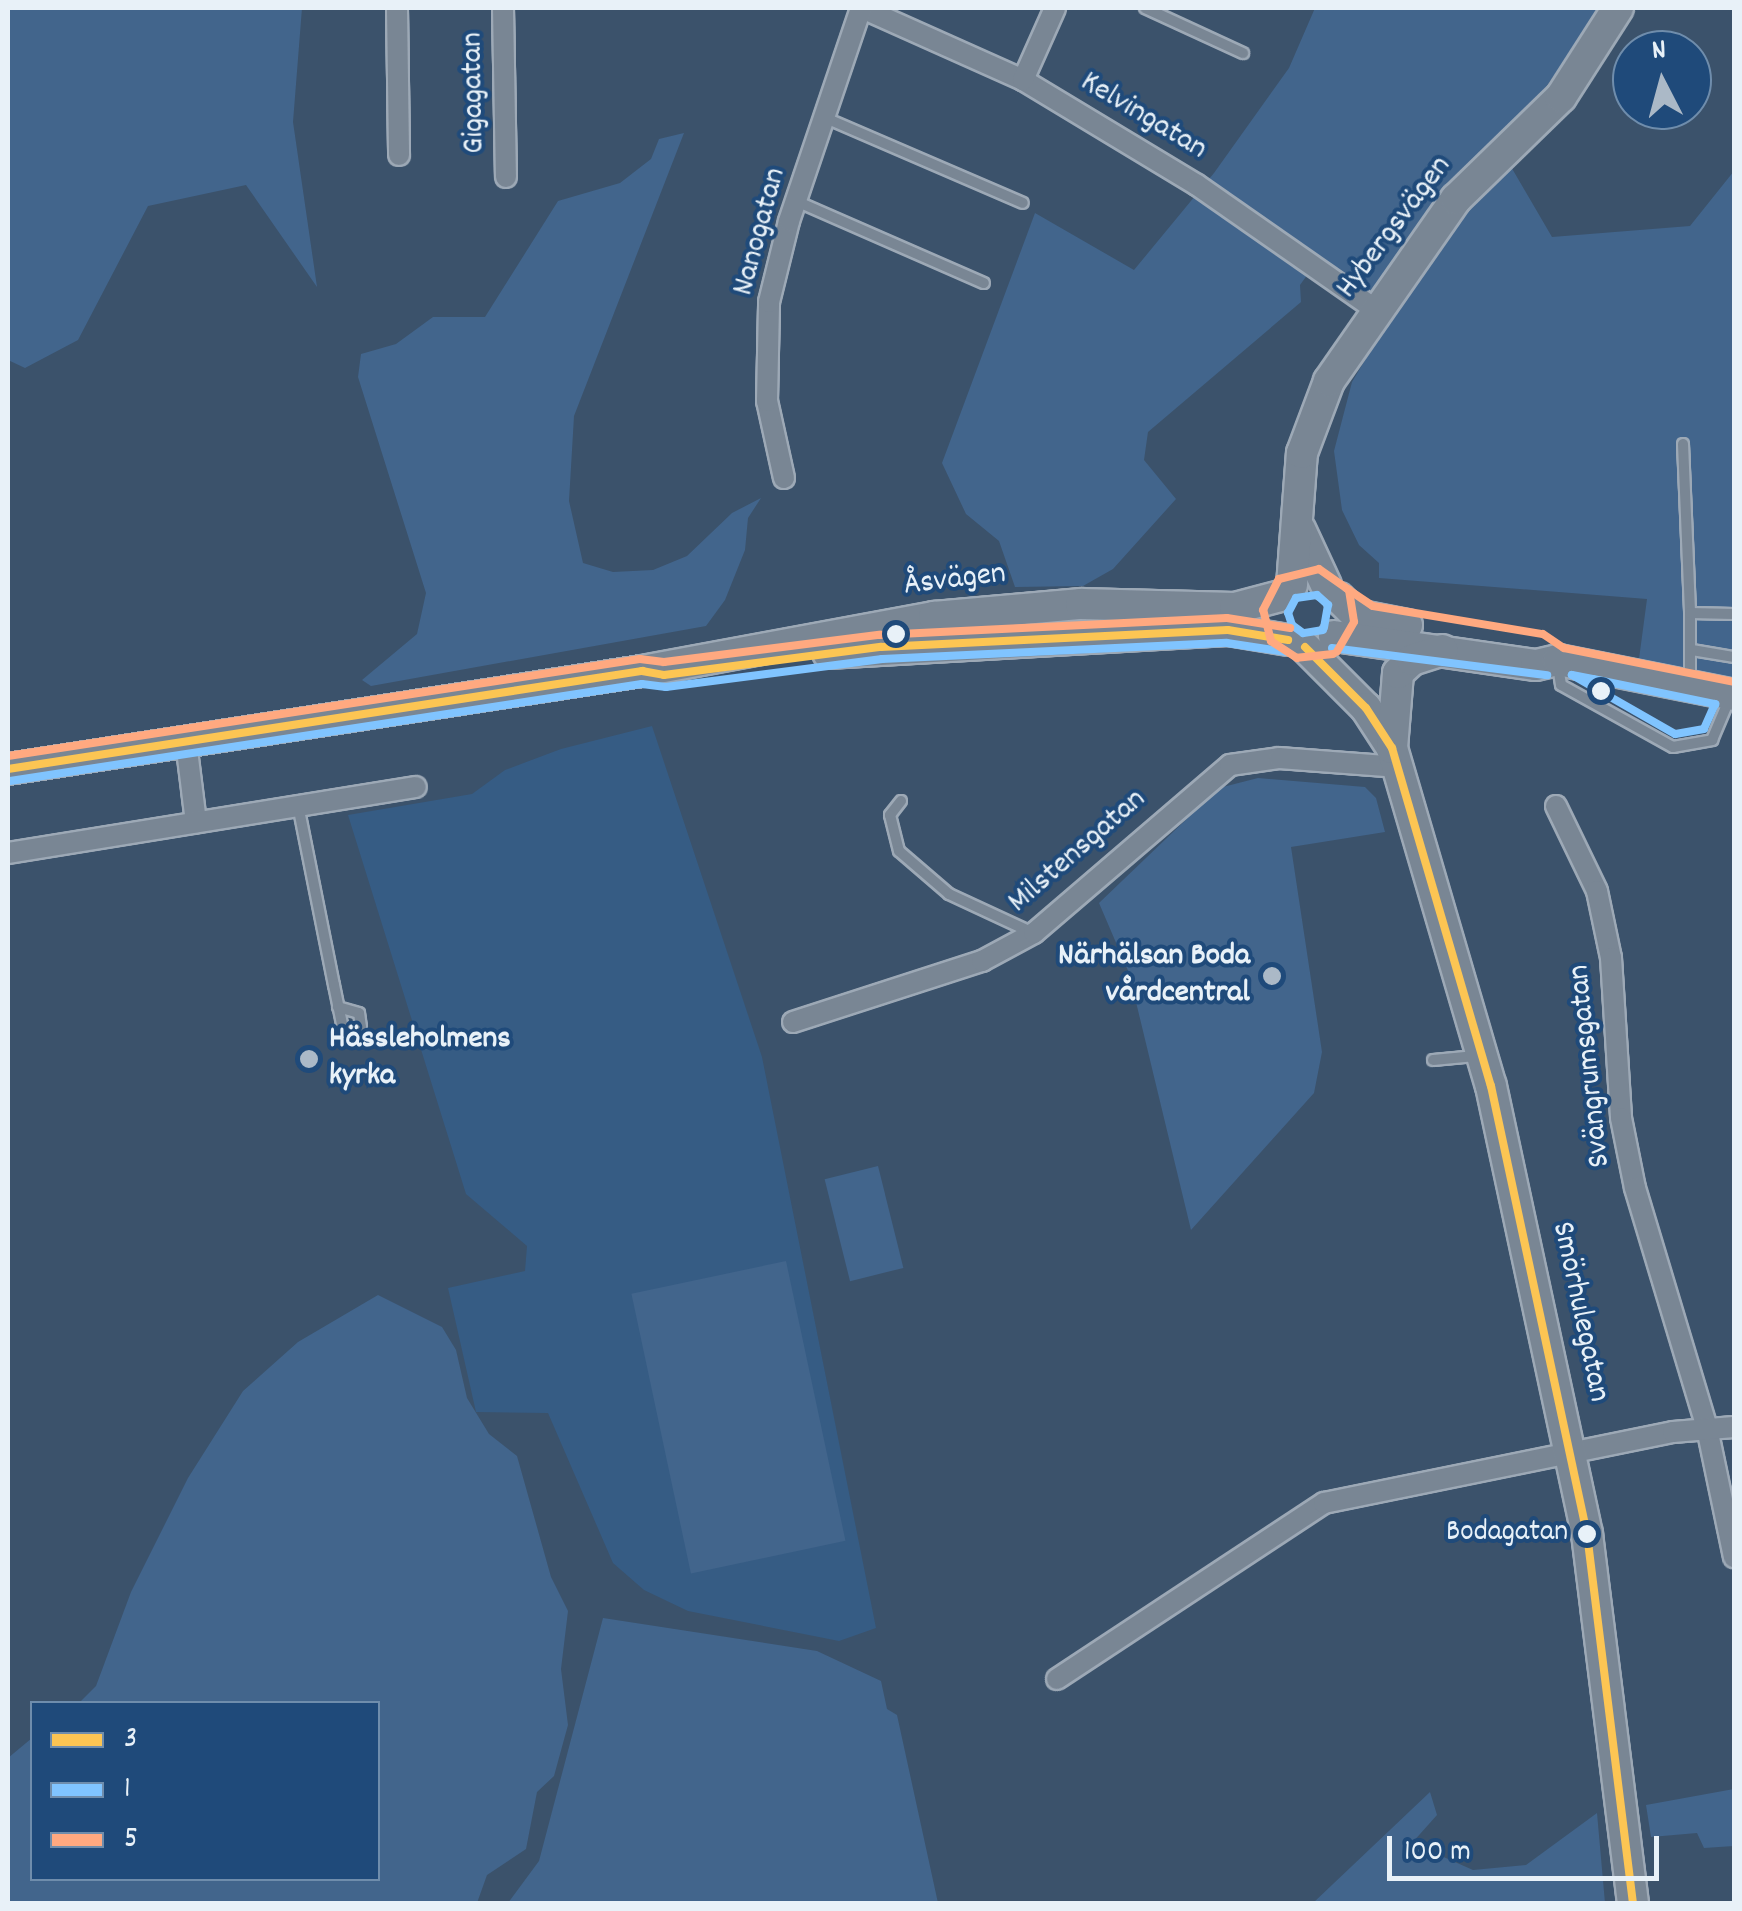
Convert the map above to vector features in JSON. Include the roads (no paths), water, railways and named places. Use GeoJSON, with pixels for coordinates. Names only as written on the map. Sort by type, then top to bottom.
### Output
{"type":"FeatureCollection","features":[{"type":"Feature","properties":{"kind":"street"},"geometry":{"type":"LineString","coordinates":[[397,8],[399,155]]}},
{"type":"Feature","properties":{"kind":"street","name":"Gigagatan"},"geometry":{"type":"LineString","coordinates":[[503,8],[506,176]]}},
{"type":"Feature","properties":{"kind":"street","name":"Kelvingatan"},"geometry":{"type":"LineString","coordinates":[[862,8],[1024,80],[1198,185],[1376,310]]}},
{"type":"Feature","properties":{"kind":"street","name":"Nanogatan"},"geometry":{"type":"LineString","coordinates":[[784,478],[767,400],[769,302],[796,201],[828,118],[862,8]]}},
{"type":"Feature","properties":{"kind":"street"},"geometry":{"type":"LineString","coordinates":[[1024,80],[1055,8]]}},
{"type":"Feature","properties":{"kind":"street","name":"Hybergsvägen"},"geometry":{"type":"LineString","coordinates":[[1315,640],[1276,618],[1286,591],[1298,525],[1300,467],[1311,419],[1376,310],[1456,199],[1561,97],[1618,8]]}},
{"type":"Feature","properties":{"kind":"street","name":"Hybergsvägen"},"geometry":{"type":"LineString","coordinates":[[1298,525],[1332,591]]}},
{"type":"Feature","properties":{"kind":"street","name":"Åsvägen"},"geometry":{"type":"LineString","coordinates":[[8,769],[642,672],[971,613],[1081,604],[1236,608],[1286,591],[1332,591],[1368,618],[1541,646],[1558,660]]}},
{"type":"Feature","properties":{"kind":"street"},"geometry":{"type":"LineString","coordinates":[[1315,640],[1342,620],[1332,591]]}},
{"type":"Feature","properties":{"kind":"street","name":"Åsvägen"},"geometry":{"type":"LineString","coordinates":[[642,672],[664,675],[990,638],[1228,630],[1446,649],[1536,665],[1558,660],[1732,695]]}},
{"type":"Feature","properties":{"kind":"street","name":"Smörhulegatan"},"geometry":{"type":"LineString","coordinates":[[1315,640],[1396,757]]}},
{"type":"Feature","properties":{"kind":"street","name":"Smörhulegatan"},"geometry":{"type":"LineString","coordinates":[[1446,649],[1412,660],[1398,673],[1396,757],[1482,1056],[1573,1455],[1612,1692],[1634,1904]]}},
{"type":"Feature","properties":{"kind":"street"},"geometry":{"type":"LineString","coordinates":[[186,742],[196,822]]}},
{"type":"Feature","properties":{"kind":"street","name":"Milstensgatan"},"geometry":{"type":"LineString","coordinates":[[793,1022],[982,961],[1034,934],[1230,765],[1279,758],[1396,757]]}},
{"type":"Feature","properties":{"kind":"street"},"geometry":{"type":"LineString","coordinates":[[8,853],[416,786]]}},
{"type":"Feature","properties":{"kind":"street","name":"Svängrumsgatan"},"geometry":{"type":"LineString","coordinates":[[1556,806],[1596,891],[1611,958],[1621,1118],[1635,1188],[1707,1428],[1734,1557]]}},
{"type":"Feature","properties":{"kind":"street"},"geometry":{"type":"LineString","coordinates":[[1057,1679],[1324,1502],[1707,1428],[1734,1427]]}},
{"type":"Feature","properties":{"kind":"lane"},"geometry":{"type":"LineString","coordinates":[[1145,8],[1243,54]]}},
{"type":"Feature","properties":{"kind":"lane"},"geometry":{"type":"LineString","coordinates":[[828,118],[1023,203]]}},
{"type":"Feature","properties":{"kind":"lane"},"geometry":{"type":"LineString","coordinates":[[796,201],[984,283]]}},
{"type":"Feature","properties":{"kind":"lane"},"geometry":{"type":"LineString","coordinates":[[1683,444],[1692,650],[1689,686]]}},
{"type":"Feature","properties":{"kind":"lane"},"geometry":{"type":"LineString","coordinates":[[1690,613],[1734,614]]}},
{"type":"Feature","properties":{"kind":"lane"},"geometry":{"type":"LineString","coordinates":[[1692,650],[1734,657]]}},
{"type":"Feature","properties":{"kind":"lane"},"geometry":{"type":"LineString","coordinates":[[1558,660],[1562,686],[1673,747],[1712,740],[1732,695]]}},
{"type":"Feature","properties":{"kind":"lane"},"geometry":{"type":"LineString","coordinates":[[901,801],[890,815],[899,851],[959,900],[1034,934]]}},
{"type":"Feature","properties":{"kind":"lane"},"geometry":{"type":"LineString","coordinates":[[298,804],[338,1007]]}},
{"type":"Feature","properties":{"kind":"lane"},"geometry":{"type":"LineString","coordinates":[[1432,1060],[1482,1056]]}},
{"type":"Feature","properties":{"kind":"place","name":"Närhälsan Boda vårdcentral"},"geometry":{"type":"Point","coordinates":[1272,976]}},
{"type":"Feature","properties":{"kind":"place","name":"Hässleholmens kyrka"},"geometry":{"type":"Point","coordinates":[309,1059]}},
{"type":"Feature","properties":{"kind":"place","name":"Bodagatan"},"geometry":{"type":"Point","coordinates":[1587,1534]}}]}
